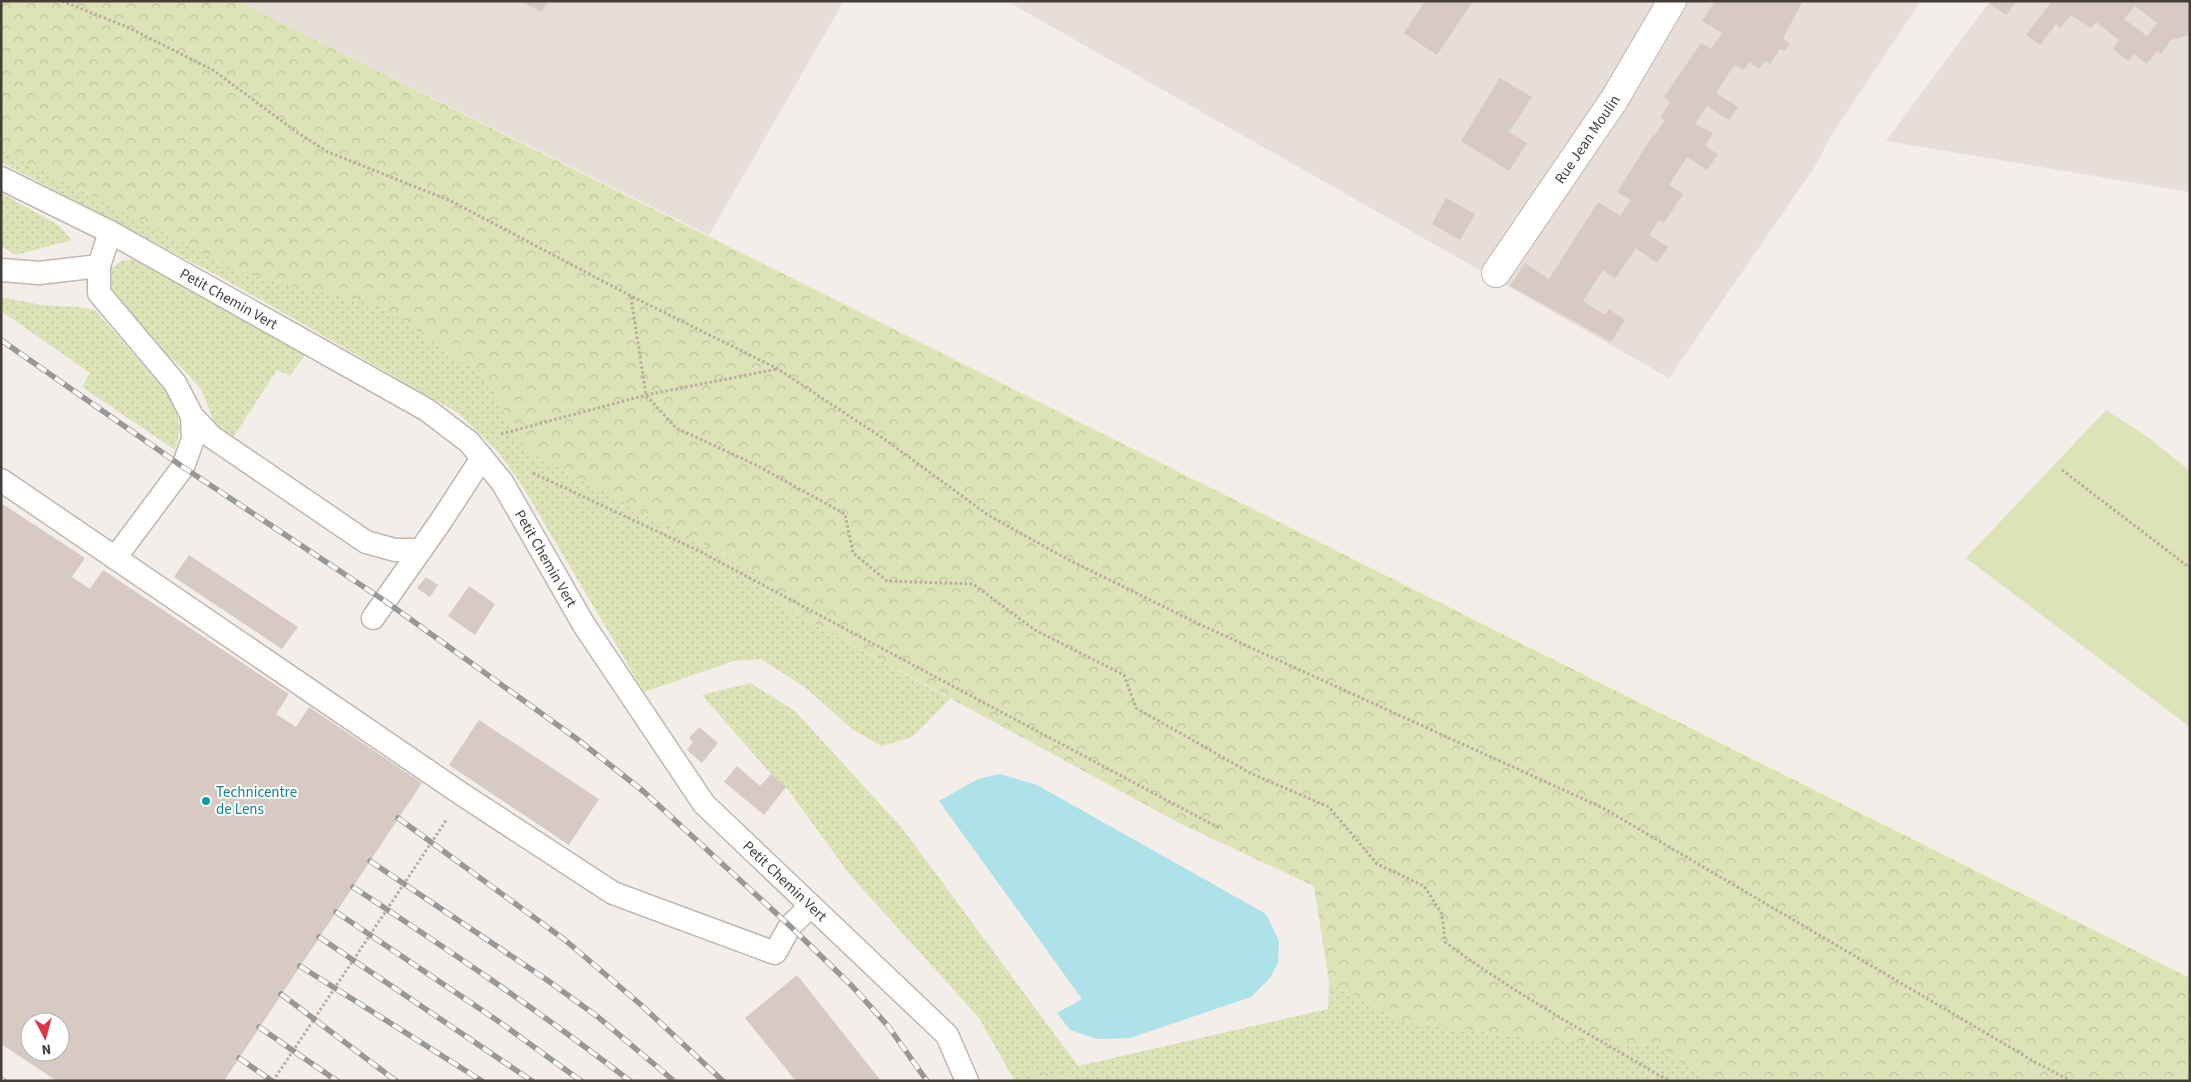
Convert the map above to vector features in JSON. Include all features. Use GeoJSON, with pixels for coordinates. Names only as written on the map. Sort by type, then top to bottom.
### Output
{"type":"FeatureCollection","features":[{"type":"Feature","properties":{"kind":"street","name":"Rue Jean Moulin"},"geometry":{"type":"LineString","coordinates":[[1496,273],[1614,100],[1672,1]]}},
{"type":"Feature","properties":{"kind":"lane","name":"Petit Chemin Vert"},"geometry":{"type":"LineString","coordinates":[[1,178],[110,232],[427,410],[476,450],[502,482],[584,625],[704,804],[947,1035],[968,1081]]}},
{"type":"Feature","properties":{"kind":"lane"},"geometry":{"type":"LineString","coordinates":[[110,232],[99,266],[99,293],[175,383],[192,416],[212,436],[366,542],[395,550],[421,550]]}},
{"type":"Feature","properties":{"kind":"lane"},"geometry":{"type":"LineString","coordinates":[[1,270],[39,273],[99,266]]}},
{"type":"Feature","properties":{"kind":"lane"},"geometry":{"type":"LineString","coordinates":[[115,558],[183,467],[193,439],[192,416]]}},
{"type":"Feature","properties":{"kind":"lane"},"geometry":{"type":"LineString","coordinates":[[373,618],[421,550],[476,450]]}},
{"type":"Feature","properties":{"kind":"lane"},"geometry":{"type":"LineString","coordinates":[[1,480],[463,795],[613,893],[776,953],[790,926],[811,906]]}},
{"type":"Feature","properties":{"kind":"path"},"geometry":{"type":"LineString","coordinates":[[62,1],[127,27],[213,70],[298,133],[328,152],[451,201],[631,296],[778,369],[887,441],[988,516],[1032,540],[1201,624],[1603,808],[2026,1057],[2071,1081]]}},
{"type":"Feature","properties":{"kind":"path"},"geometry":{"type":"LineString","coordinates":[[631,296],[646,395],[676,428],[762,468],[845,514],[854,553],[887,581],[973,584],[1035,630],[1124,675],[1136,708],[1252,774],[1329,807],[1377,864],[1424,886],[1442,914],[1445,942],[1485,971],[1552,1014],[1669,1081]]}},
{"type":"Feature","properties":{"kind":"path"},"geometry":{"type":"LineString","coordinates":[[476,450],[646,395],[778,369]]}},
{"type":"Feature","properties":{"kind":"path"},"geometry":{"type":"LineString","coordinates":[[2062,470],[2190,568]]}},
{"type":"Feature","properties":{"kind":"path"},"geometry":{"type":"LineString","coordinates":[[531,472],[700,552],[1219,828]]}},
{"type":"Feature","properties":{"kind":"path"},"geometry":{"type":"LineString","coordinates":[[273,1081],[463,795]]}},
{"type":"Feature","properties":{"kind":"shaded area"},"geometry":{"type":"Polygon","coordinates":[[[238,1],[844,1],[709,235],[238,1]]]}},
{"type":"Feature","properties":{"kind":"shaded area"},"geometry":{"type":"Polygon","coordinates":[[[1007,1],[1921,1],[1829,139],[1818,162],[1669,378],[1007,1]]]}},
{"type":"Feature","properties":{"kind":"shaded area"},"geometry":{"type":"Polygon","coordinates":[[[1990,1],[2190,1],[2190,192],[1886,141],[1990,1]]]}},
{"type":"Feature","properties":{"kind":"green space"},"geometry":{"type":"Polygon","coordinates":[[[1,1],[238,1],[2190,978],[2190,1081],[1709,1081],[1658,1046],[1528,1038],[1400,1021],[1329,982],[1314,886],[1179,823],[774,602],[757,573],[524,449],[487,380],[382,306],[247,275],[1,149],[1,1]]]}},
{"type":"Feature","properties":{"kind":"green space"},"geometry":{"type":"Polygon","coordinates":[[[1,149],[247,275],[382,306],[487,380],[524,449],[757,573],[774,602],[950,699],[912,737],[882,746],[852,729],[806,688],[761,659],[734,661],[644,692],[520,482],[497,451],[458,413],[226,280],[1,162],[1,149]]]}},
{"type":"Feature","properties":{"kind":"green space"},"geometry":{"type":"Polygon","coordinates":[[[1,193],[58,225],[72,240],[16,255],[1,246],[1,193]]]}},
{"type":"Feature","properties":{"kind":"green space"},"geometry":{"type":"Polygon","coordinates":[[[133,259],[307,352],[290,376],[277,370],[232,439],[216,426],[201,389],[175,361],[151,344],[118,306],[109,285],[112,268],[121,261],[133,259]]]}},
{"type":"Feature","properties":{"kind":"green space"},"geometry":{"type":"Polygon","coordinates":[[[1,297],[41,305],[95,310],[175,402],[180,429],[175,450],[82,387],[90,373],[1,311],[1,297]]]}},
{"type":"Feature","properties":{"kind":"green space"},"geometry":{"type":"Polygon","coordinates":[[[2106,410],[2149,438],[2190,471],[2190,727],[1966,558],[2106,410]]]}},
{"type":"Feature","properties":{"kind":"green space"},"geometry":{"type":"Polygon","coordinates":[[[750,683],[795,711],[902,828],[1078,1066],[1328,1009],[1329,982],[1400,1021],[1528,1038],[1658,1046],[1709,1081],[1083,1081],[1029,1069],[1031,1081],[1015,1081],[979,1018],[850,875],[786,787],[771,774],[702,695],[750,683]]]}},
{"type":"Feature","properties":{"kind":"green space"},"geometry":{"type":"Polygon","coordinates":[[[1029,1069],[1083,1081],[1031,1081],[1029,1069]]]}},
{"type":"Feature","properties":{"kind":"water"},"geometry":{"type":"Polygon","coordinates":[[[1000,774],[1037,785],[1266,914],[1279,941],[1278,963],[1270,978],[1251,997],[1130,1038],[1097,1039],[1070,1030],[1057,1013],[1082,999],[939,801],[978,779],[1000,774]]]}},
{"type":"Feature","properties":{"kind":"building"},"geometry":{"type":"Polygon","coordinates":[[[520,1],[548,1],[542,12],[520,1]]]}},
{"type":"Feature","properties":{"kind":"building"},"geometry":{"type":"Polygon","coordinates":[[[1425,1],[1473,1],[1437,55],[1404,33],[1425,1]]]}},
{"type":"Feature","properties":{"kind":"building"},"geometry":{"type":"Polygon","coordinates":[[[1715,1],[1803,1],[1783,38],[1790,44],[1785,51],[1780,49],[1770,64],[1765,61],[1759,69],[1749,62],[1744,70],[1734,65],[1716,93],[1738,107],[1729,120],[1707,106],[1695,124],[1713,133],[1705,146],[1718,154],[1707,170],[1687,157],[1669,185],[1683,194],[1664,223],[1659,220],[1649,235],[1668,247],[1657,263],[1636,248],[1615,279],[1603,270],[1583,301],[1605,315],[1609,309],[1625,320],[1611,342],[1510,286],[1525,263],[1549,279],[1598,202],[1620,216],[1631,200],[1617,192],[1653,135],[1665,120],[1660,118],[1670,102],[1664,97],[1701,43],[1711,49],[1722,33],[1702,21],[1715,1]]]}},
{"type":"Feature","properties":{"kind":"building"},"geometry":{"type":"Polygon","coordinates":[[[1990,1],[2017,1],[2006,15],[1989,3],[1990,1]]]}},
{"type":"Feature","properties":{"kind":"building"},"geometry":{"type":"Polygon","coordinates":[[[2052,1],[2190,1],[2190,33],[2187,36],[2171,40],[2161,54],[2157,51],[2147,64],[2134,54],[2128,61],[2113,49],[2119,40],[2096,22],[2091,28],[2071,15],[2060,28],[2056,24],[2040,45],[2026,35],[2052,1]],[[2135,6],[2124,19],[2147,36],[2157,23],[2135,6]]]}},
{"type":"Feature","properties":{"kind":"building"},"geometry":{"type":"Polygon","coordinates":[[[1500,78],[1532,97],[1509,132],[1527,143],[1509,171],[1461,141],[1500,78]]]}},
{"type":"Feature","properties":{"kind":"building"},"geometry":{"type":"Polygon","coordinates":[[[1446,198],[1475,214],[1460,240],[1432,224],[1446,198]]]}},
{"type":"Feature","properties":{"kind":"building","name":"Technicentre de Lens"},"geometry":{"type":"Polygon","coordinates":[[[1,503],[85,558],[72,577],[90,589],[103,570],[289,694],[276,714],[296,727],[309,707],[422,783],[224,1081],[57,1081],[28,1062],[70,1062],[70,1012],[20,1012],[20,1057],[1,1044],[1,503]]]}},
{"type":"Feature","properties":{"kind":"building"},"geometry":{"type":"Polygon","coordinates":[[[189,555],[298,627],[282,649],[174,577],[189,555]]]}},
{"type":"Feature","properties":{"kind":"building"},"geometry":{"type":"Polygon","coordinates":[[[426,577],[438,585],[430,597],[417,588],[426,577]]]}},
{"type":"Feature","properties":{"kind":"building"},"geometry":{"type":"Polygon","coordinates":[[[469,586],[495,604],[475,635],[448,616],[469,586]]]}},
{"type":"Feature","properties":{"kind":"building"},"geometry":{"type":"Polygon","coordinates":[[[479,720],[599,799],[569,845],[449,765],[479,720]]]}},
{"type":"Feature","properties":{"kind":"building"},"geometry":{"type":"Polygon","coordinates":[[[699,727],[718,743],[702,763],[687,750],[693,742],[689,738],[699,727]]]}},
{"type":"Feature","properties":{"kind":"building"},"geometry":{"type":"Polygon","coordinates":[[[737,766],[760,786],[771,774],[786,787],[764,815],[724,782],[737,766]]]}},
{"type":"Feature","properties":{"kind":"building"},"geometry":{"type":"Polygon","coordinates":[[[797,975],[881,1081],[796,1081],[745,1018],[797,975]]]}},
{"type":"Feature","properties":{"kind":"railway"},"geometry":{"type":"LineString","coordinates":[[1,340],[183,467],[385,601],[577,739],[643,791],[790,926],[852,986],[888,1026],[927,1081]]}},
{"type":"Feature","properties":{"kind":"railway"},"geometry":{"type":"LineString","coordinates":[[398,818],[565,940],[640,1004],[723,1081]]}},
{"type":"Feature","properties":{"kind":"railway"},"geometry":{"type":"LineString","coordinates":[[370,861],[547,980],[598,1017],[674,1081]]}},
{"type":"Feature","properties":{"kind":"railway"},"geometry":{"type":"LineString","coordinates":[[353,887],[528,1006],[630,1081]]}},
{"type":"Feature","properties":{"kind":"railway"},"geometry":{"type":"LineString","coordinates":[[336,912],[498,1021],[581,1081]]}},
{"type":"Feature","properties":{"kind":"railway"},"geometry":{"type":"LineString","coordinates":[[319,937],[532,1081]]}},
{"type":"Feature","properties":{"kind":"railway"},"geometry":{"type":"LineString","coordinates":[[300,966],[482,1081]]}},
{"type":"Feature","properties":{"kind":"railway"},"geometry":{"type":"LineString","coordinates":[[281,994],[396,1081]]}},
{"type":"Feature","properties":{"kind":"railway"},"geometry":{"type":"LineString","coordinates":[[259,1027],[337,1081]]}},
{"type":"Feature","properties":{"kind":"railway"},"geometry":{"type":"LineString","coordinates":[[239,1058],[272,1081]]}},
{"type":"Feature","properties":{"kind":"place","name":"Technicentre de Lens"},"geometry":{"type":"Point","coordinates":[206,801]}}]}
